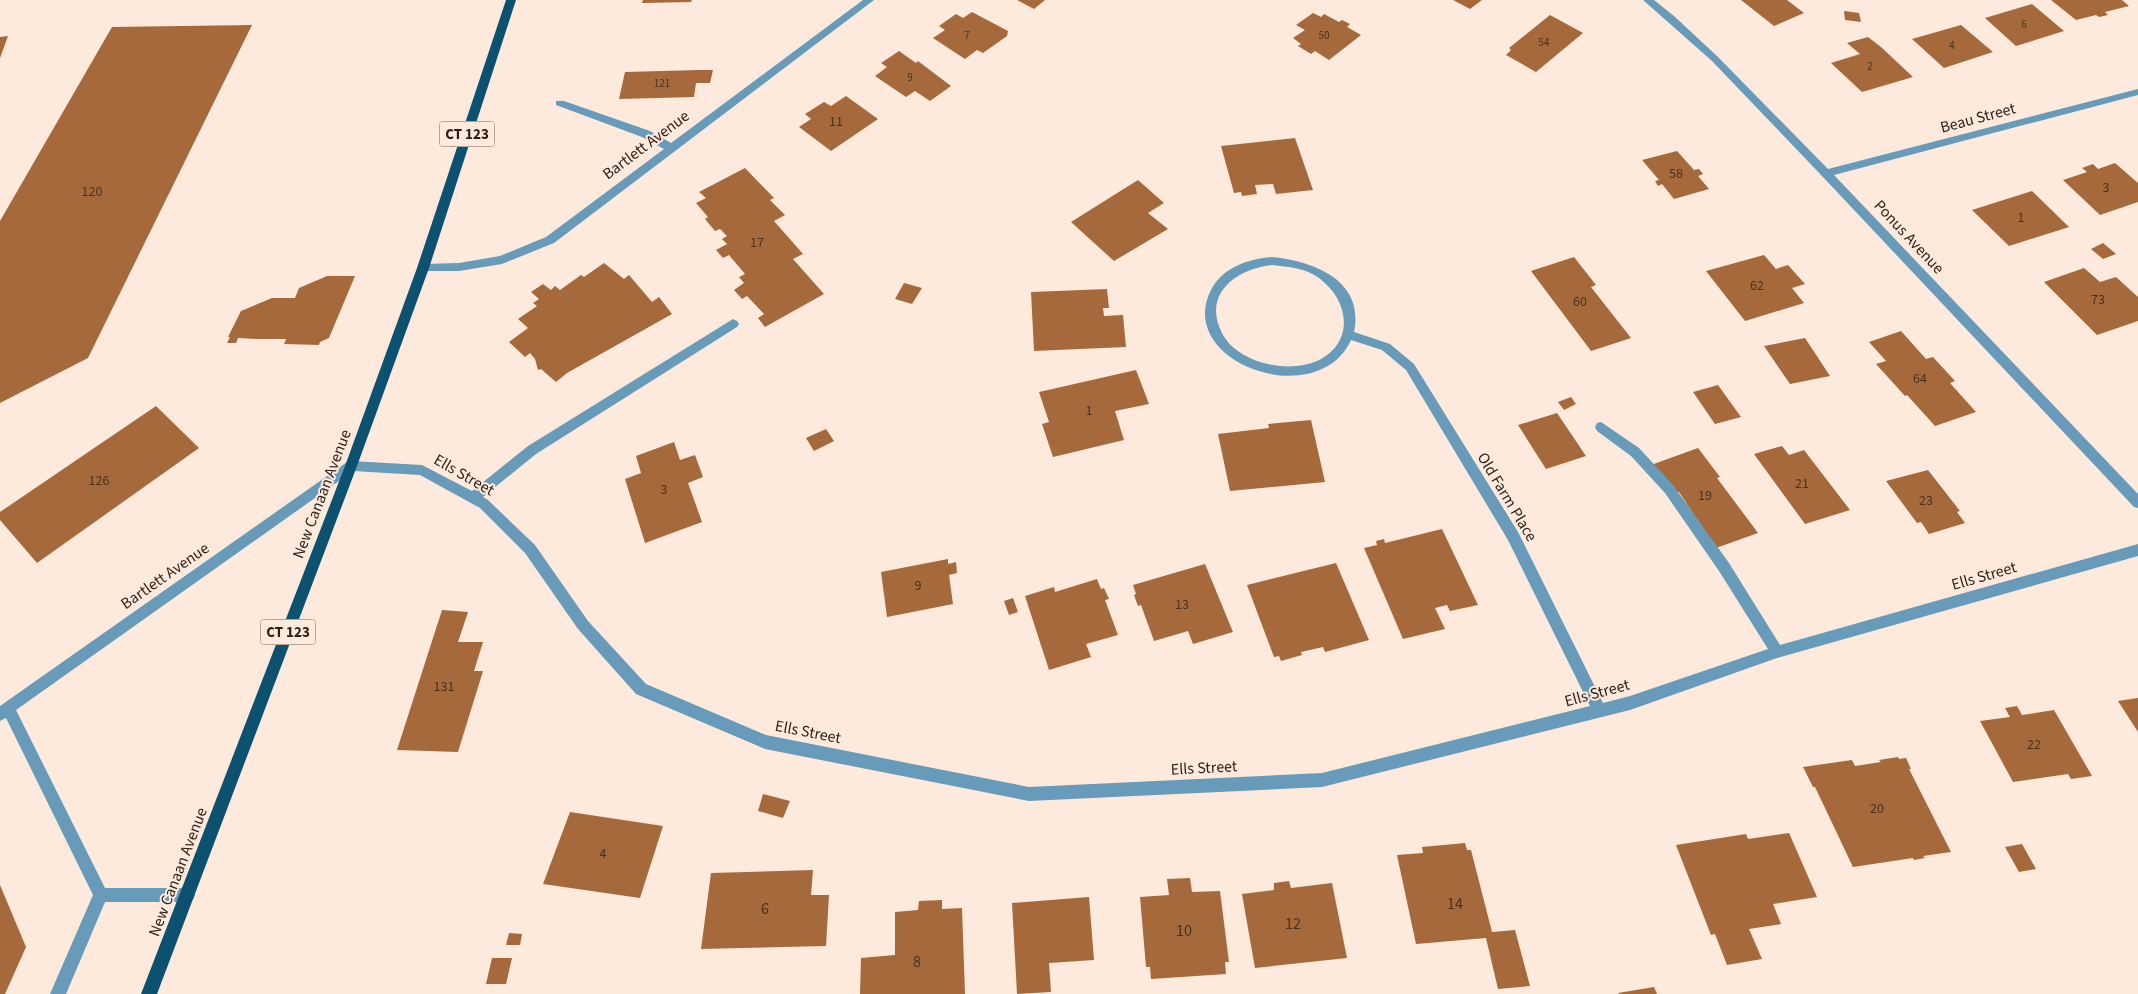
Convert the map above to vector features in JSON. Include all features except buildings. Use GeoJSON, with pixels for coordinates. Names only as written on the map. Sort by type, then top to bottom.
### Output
{"type":"FeatureCollection","features":[{"type":"Feature","properties":{"kind":"main road","name":"New Canaan Avenue"},"geometry":{"type":"LineString","coordinates":[[149,994],[351,466],[423,268],[511,0]]}},
{"type":"Feature","properties":{"kind":"street","name":"Bartlett Avenue"},"geometry":{"type":"LineString","coordinates":[[423,268],[459,267],[502,260],[550,240],[869,0]]}},
{"type":"Feature","properties":{"kind":"street","name":"Ponus Avenue"},"geometry":{"type":"LineString","coordinates":[[1648,0],[1671,18],[1715,59],[1826,173],[2138,503]]}},
{"type":"Feature","properties":{"kind":"street","name":"Beau Street"},"geometry":{"type":"LineString","coordinates":[[1826,173],[2138,92]]}},
{"type":"Feature","properties":{"kind":"street"},"geometry":{"type":"LineString","coordinates":[[560,102],[646,134],[671,148]]}},
{"type":"Feature","properties":{"kind":"street"},"geometry":{"type":"LineString","coordinates":[[1272,261],[1299,264],[1323,275],[1341,292],[1350,313],[1349,335],[1337,354],[1316,367],[1289,372],[1261,368],[1235,356],[1218,338],[1210,316],[1213,295],[1226,277],[1247,265],[1272,261]]}},
{"type":"Feature","properties":{"kind":"street"},"geometry":{"type":"LineString","coordinates":[[472,498],[532,450],[733,324]]}},
{"type":"Feature","properties":{"kind":"street","name":"Old Farm Place"},"geometry":{"type":"LineString","coordinates":[[1349,335],[1386,347],[1410,367],[1513,536],[1600,711]]}},
{"type":"Feature","properties":{"kind":"street"},"geometry":{"type":"LineString","coordinates":[[1601,426],[1635,452],[1669,489],[1724,567],[1778,652]]}},
{"type":"Feature","properties":{"kind":"street","name":"Bartlett Avenue"},"geometry":{"type":"LineString","coordinates":[[4,711],[351,466]]}},
{"type":"Feature","properties":{"kind":"street","name":"Ells Street"},"geometry":{"type":"LineString","coordinates":[[351,466],[422,470],[484,504],[530,550],[583,624],[641,688],[765,742],[1029,794],[1322,780],[1630,704],[1778,652],[2138,550]]}},
{"type":"Feature","properties":{"kind":"street"},"geometry":{"type":"LineString","coordinates":[[4,711],[101,895]]}},
{"type":"Feature","properties":{"kind":"street"},"geometry":{"type":"LineString","coordinates":[[101,895],[188,895]]}},
{"type":"Feature","properties":{"kind":"street"},"geometry":{"type":"LineString","coordinates":[[58,994],[101,895]]}}]}
